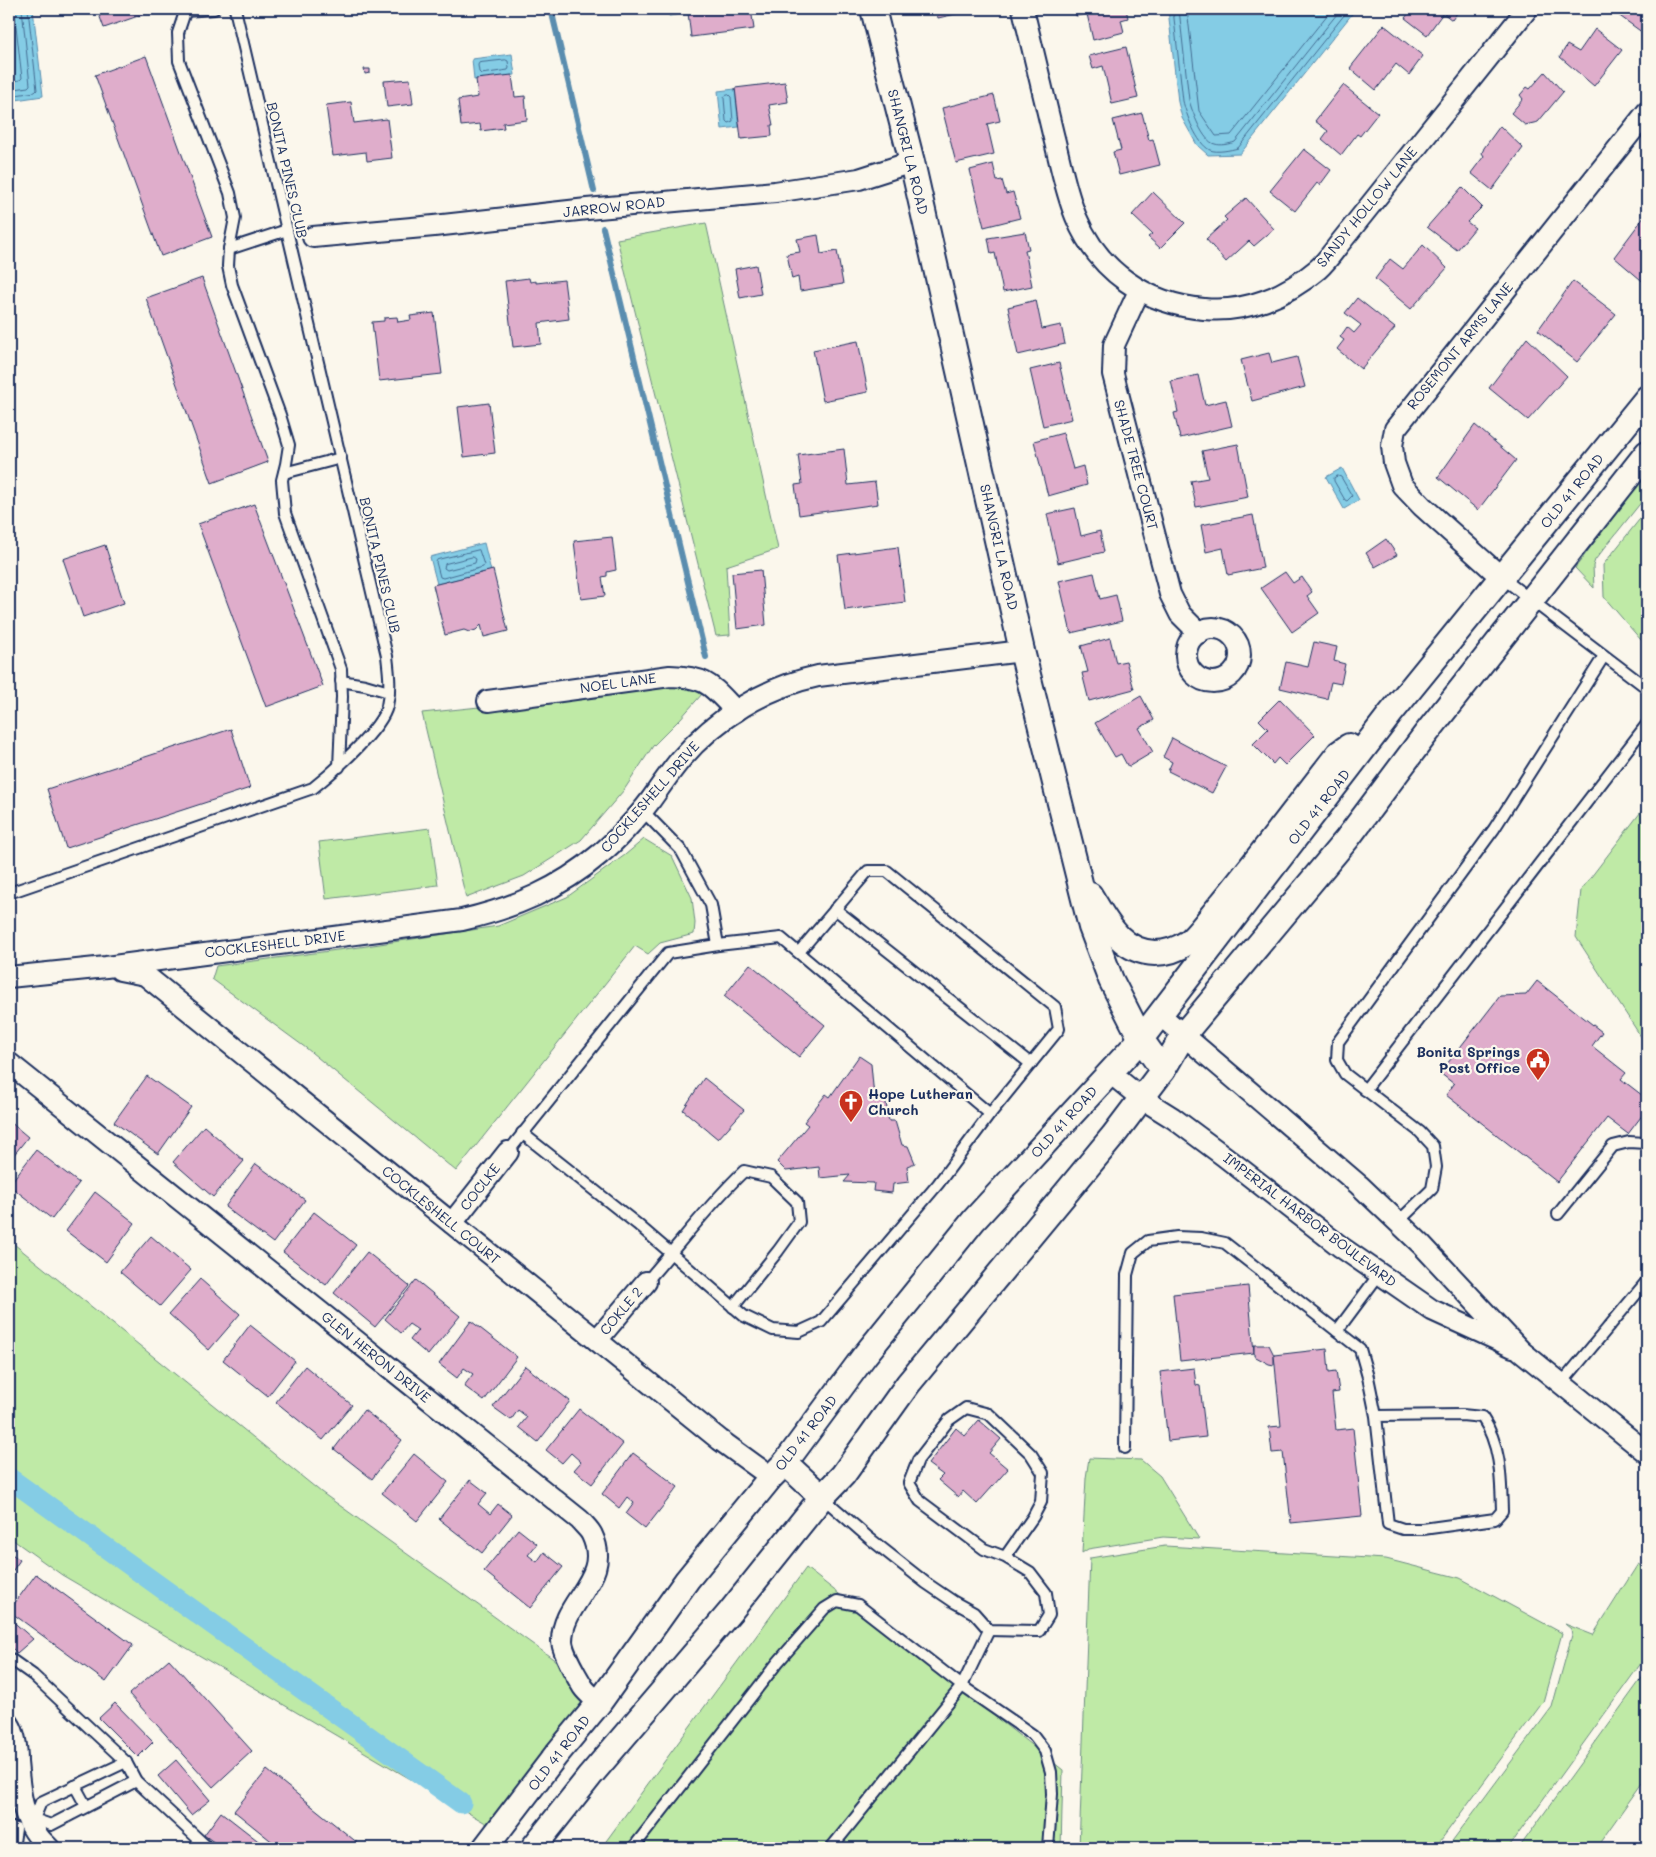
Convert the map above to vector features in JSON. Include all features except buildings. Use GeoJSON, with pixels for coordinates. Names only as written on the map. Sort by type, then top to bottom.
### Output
{"type":"FeatureCollection","features":[{"type":"Feature","properties":{"kind":"street","name":"SHANGRI LA ROAD"},"geometry":{"type":"LineString","coordinates":[[873,9],[912,162],[1022,651],[1091,927],[1111,980],[1141,1039],[1163,1070]]}},
{"type":"Feature","properties":{"kind":"street","name":"SANDY HOLLOW LANE"},"geometry":{"type":"LineString","coordinates":[[1023,9],[1069,197],[1076,218],[1086,238],[1100,258],[1118,276],[1139,290],[1182,307],[1210,310],[1237,308],[1265,301],[1294,287],[1319,268],[1527,9]]}},
{"type":"Feature","properties":{"kind":"street","name":"ROSEMONT ARMS LANE"},"geometry":{"type":"LineString","coordinates":[[1501,577],[1422,506],[1402,485],[1392,446],[1395,429],[1647,112]]}},
{"type":"Feature","properties":{"kind":"street","name":"JARROW ROAD"},"geometry":{"type":"LineString","coordinates":[[313,237],[775,192],[859,179],[912,162]]}},
{"type":"Feature","properties":{"kind":"street","name":"SHADE TREE COURT"},"geometry":{"type":"LineString","coordinates":[[1139,290],[1114,346],[1113,374],[1170,594],[1180,614],[1199,633]]}},
{"type":"Feature","properties":{"kind":"street","name":"OLD 41 ROAD"},"geometry":{"type":"LineString","coordinates":[[485,1848],[556,1755],[599,1703],[687,1580],[778,1470],[865,1356],[974,1220],[1141,1039],[1391,713],[1647,398]]}},
{"type":"Feature","properties":{"kind":"street"},"geometry":{"type":"LineString","coordinates":[[533,1848],[590,1776],[730,1612],[822,1497],[843,1475],[908,1384],[1077,1181],[1163,1070],[1184,1034],[1347,838],[1425,735],[1647,453]]}},
{"type":"Feature","properties":{"kind":"street","name":"COCKLESHELL DRIVE"},"geometry":{"type":"LineString","coordinates":[[9,977],[462,920],[490,914],[543,892],[572,876],[602,853],[642,810],[681,758],[706,735],[754,699],[797,680],[818,676],[1022,651]]}},
{"type":"Feature","properties":{"kind":"street","name":"NOEL LANE"},"geometry":{"type":"LineString","coordinates":[[488,701],[670,676],[690,677],[709,684],[736,712]]}},
{"type":"Feature","properties":{"kind":"street"},"geometry":{"type":"LineString","coordinates":[[1077,875],[1110,929],[1124,943],[1141,951],[1156,953],[1173,950],[1189,942],[1241,879],[1339,753],[1391,713]]}},
{"type":"Feature","properties":{"kind":"street","name":"COCKLESHELL COURT"},"geometry":{"type":"LineString","coordinates":[[106,966],[145,976],[720,1440],[778,1470]]}},
{"type":"Feature","properties":{"kind":"street","name":"IMPERIAL HARBOR BOULEVARD"},"geometry":{"type":"LineString","coordinates":[[1160,1015],[1359,1185],[1422,1244],[1521,1351],[1647,1453]]}},
{"type":"Feature","properties":{"kind":"street","name":"GLEN HERON DRIVE"},"geometry":{"type":"LineString","coordinates":[[9,1064],[580,1520],[592,1534],[597,1551],[596,1567],[593,1577],[572,1608],[565,1623],[562,1642],[565,1655],[583,1688],[599,1703]]}},
{"type":"Feature","properties":{"kind":"street","name":"IMPERIAL HARBOR BOULEVARD"},"geometry":{"type":"LineString","coordinates":[[1109,1072],[1141,1098],[1173,1118],[1224,1156],[1298,1215],[1432,1310],[1521,1351]]}},
{"type":"Feature","properties":{"kind":"street","name":"COCLKE"},"geometry":{"type":"LineString","coordinates":[[452,1223],[508,1152]]}},
{"type":"Feature","properties":{"kind":"street","name":"COKLE 2"},"geometry":{"type":"LineString","coordinates":[[596,1340],[646,1282]]}},
{"type":"Feature","properties":{"kind":"street"},"geometry":{"type":"LineString","coordinates":[[778,1470],[822,1497]]}},
{"type":"Feature","properties":{"kind":"street"},"geometry":{"type":"LineString","coordinates":[[9,1724],[17,1752],[20,1794],[26,1818],[22,1825],[49,1848]]}},
{"type":"Feature","properties":{"kind":"lane"},"geometry":{"type":"LineString","coordinates":[[214,9],[185,10],[178,33],[180,61],[230,193],[235,218],[228,248],[228,266],[232,285],[280,415],[289,445],[282,480],[285,513],[341,669],[338,767]]}},
{"type":"Feature","properties":{"kind":"lane","name":"BONITA PINES CLUB"},"geometry":{"type":"LineString","coordinates":[[9,893],[313,788],[338,767],[387,709],[390,686],[387,656],[235,9]]}},
{"type":"Feature","properties":{"kind":"lane"},"geometry":{"type":"LineString","coordinates":[[228,248],[287,230]]}},
{"type":"Feature","properties":{"kind":"lane"},"geometry":{"type":"LineString","coordinates":[[284,473],[341,458]]}},
{"type":"Feature","properties":{"kind":"lane"},"geometry":{"type":"LineString","coordinates":[[1501,577],[1647,688]]}},
{"type":"Feature","properties":{"kind":"lane"},"geometry":{"type":"LineString","coordinates":[[1398,1222],[1432,1189],[1436,1167],[1433,1146],[1420,1132],[1345,1074],[1337,1060],[1338,1042],[1494,829],[1604,656]]}},
{"type":"Feature","properties":{"kind":"lane"},"geometry":{"type":"LineString","coordinates":[[341,681],[389,692]]}},
{"type":"Feature","properties":{"kind":"lane"},"geometry":{"type":"LineString","coordinates":[[1365,1090],[1647,724]]}},
{"type":"Feature","properties":{"kind":"lane"},"geometry":{"type":"LineString","coordinates":[[642,810],[681,850],[711,905],[718,945]]}},
{"type":"Feature","properties":{"kind":"lane"},"geometry":{"type":"LineString","coordinates":[[522,1134],[637,1224],[744,1316],[773,1330],[799,1332],[821,1322],[938,1184],[990,1114],[1059,1029],[1055,1007],[887,871],[868,871],[798,952]]}},
{"type":"Feature","properties":{"kind":"lane"},"geometry":{"type":"LineString","coordinates":[[835,909],[1031,1064]]}},
{"type":"Feature","properties":{"kind":"lane"},"geometry":{"type":"LineString","coordinates":[[508,1152],[668,953],[781,938],[990,1114]]}},
{"type":"Feature","properties":{"kind":"lane"},"geometry":{"type":"LineString","coordinates":[[1558,1214],[1613,1146],[1630,1142],[1647,1145]]}},
{"type":"Feature","properties":{"kind":"lane"},"geometry":{"type":"LineString","coordinates":[[646,1282],[718,1196],[744,1170],[771,1177],[797,1202],[799,1222],[733,1307]]}},
{"type":"Feature","properties":{"kind":"lane"},"geometry":{"type":"LineString","coordinates":[[1126,1448],[1127,1275],[1133,1253],[1148,1241],[1177,1237],[1201,1238],[1225,1243],[1360,1349],[1376,1416],[1388,1524],[1403,1529],[1423,1530],[1495,1519],[1502,1510],[1501,1477],[1496,1444],[1491,1430],[1482,1417],[1462,1415],[1376,1416]]}},
{"type":"Feature","properties":{"kind":"lane"},"geometry":{"type":"LineString","coordinates":[[1337,1331],[1380,1273]]}},
{"type":"Feature","properties":{"kind":"lane"},"geometry":{"type":"LineString","coordinates":[[1561,1384],[1647,1281]]}},
{"type":"Feature","properties":{"kind":"lane"},"geometry":{"type":"LineString","coordinates":[[822,1497],[869,1538],[926,1583],[974,1613],[989,1630],[1039,1631],[1049,1615],[1046,1593],[1030,1572],[1005,1557],[984,1549],[920,1501],[909,1483],[918,1460],[949,1420],[966,1408],[989,1414],[1031,1454],[1043,1473],[1041,1502],[1033,1518],[1005,1557]]}},
{"type":"Feature","properties":{"kind":"lane"},"geometry":{"type":"LineString","coordinates":[[633,1848],[778,1662],[824,1609],[837,1601],[858,1605],[962,1686],[1033,1735],[1045,1751],[1051,1772],[1052,1794],[1048,1848]]}},
{"type":"Feature","properties":{"kind":"lane"},"geometry":{"type":"LineString","coordinates":[[831,1848],[962,1686],[989,1630]]}},
{"type":"Feature","properties":{"kind":"lane"},"geometry":{"type":"LineString","coordinates":[[9,1658],[33,1675],[126,1762],[136,1781],[208,1848]]}},
{"type":"Feature","properties":{"kind":"lane"},"geometry":{"type":"LineString","coordinates":[[9,1846],[14,1842],[22,1825],[40,1802],[126,1762]]}},
{"type":"Feature","properties":{"kind":"lane"},"geometry":{"type":"LineString","coordinates":[[22,1825],[51,1825],[136,1781]]}},
{"type":"Feature","properties":{"kind":"lane"},"geometry":{"type":"LineString","coordinates":[[75,1786],[86,1806]]}},
{"type":"Feature","properties":{"kind":"green space"},"geometry":{"type":"Polygon","coordinates":[[[706,223],[778,549],[726,566],[730,635],[716,636],[617,239],[706,223]]]}},
{"type":"Feature","properties":{"kind":"green space"},"geometry":{"type":"Polygon","coordinates":[[[1647,472],[1647,495],[1595,560],[1593,566],[1594,588],[1575,568],[1647,472]]]}},
{"type":"Feature","properties":{"kind":"green space"},"geometry":{"type":"Polygon","coordinates":[[[1647,510],[1647,645],[1604,597],[1603,565],[1647,510]]]}},
{"type":"Feature","properties":{"kind":"green space"},"geometry":{"type":"Polygon","coordinates":[[[689,685],[703,693],[653,746],[624,790],[581,840],[524,876],[466,898],[422,713],[689,685]]]}},
{"type":"Feature","properties":{"kind":"green space"},"geometry":{"type":"Polygon","coordinates":[[[1647,804],[1647,1046],[1576,937],[1581,890],[1647,804]]]}},
{"type":"Feature","properties":{"kind":"green space"},"geometry":{"type":"Polygon","coordinates":[[[430,828],[438,885],[326,899],[319,842],[430,828]]]}},
{"type":"Feature","properties":{"kind":"green space"},"geometry":{"type":"Polygon","coordinates":[[[644,839],[672,856],[692,898],[695,923],[694,934],[660,943],[648,954],[635,946],[456,1171],[306,1048],[212,979],[216,966],[498,926],[567,897],[644,839]]]}},
{"type":"Feature","properties":{"kind":"green space"},"geometry":{"type":"Polygon","coordinates":[[[9,1240],[321,1492],[595,1689],[489,1825],[62,1575],[9,1537],[9,1240]]]}},
{"type":"Feature","properties":{"kind":"green space"},"geometry":{"type":"Polygon","coordinates":[[[1089,1458],[1141,1460],[1160,1476],[1199,1539],[1163,1537],[1088,1549],[1082,1553],[1086,1478],[1089,1458]]]}},
{"type":"Feature","properties":{"kind":"green space"},"geometry":{"type":"Polygon","coordinates":[[[1165,1546],[1386,1559],[1460,1578],[1562,1633],[1543,1702],[1435,1848],[1079,1848],[1090,1558],[1165,1546]]]}},
{"type":"Feature","properties":{"kind":"green space"},"geometry":{"type":"Polygon","coordinates":[[[1638,1564],[1647,1570],[1647,1655],[1508,1848],[1447,1848],[1552,1707],[1572,1635],[1571,1629],[1565,1624],[1593,1635],[1638,1564]]]}},
{"type":"Feature","properties":{"kind":"green space"},"geometry":{"type":"Polygon","coordinates":[[[806,1568],[1063,1770],[1061,1848],[601,1848],[806,1568]]]}},
{"type":"Feature","properties":{"kind":"green space"},"geometry":{"type":"Polygon","coordinates":[[[1647,1671],[1647,1776],[1596,1848],[1519,1848],[1647,1671]]]}},
{"type":"Feature","properties":{"kind":"water"},"geometry":{"type":"Polygon","coordinates":[[[9,9],[33,9],[43,96],[9,101],[9,9]]]}},
{"type":"Feature","properties":{"kind":"water"},"geometry":{"type":"Polygon","coordinates":[[[668,9],[709,9],[709,10],[669,16],[668,9]]]}},
{"type":"Feature","properties":{"kind":"water"},"geometry":{"type":"Polygon","coordinates":[[[1168,9],[1356,9],[1240,154],[1208,155],[1197,145],[1182,118],[1178,102],[1168,9]]]}},
{"type":"Feature","properties":{"kind":"water"},"geometry":{"type":"Polygon","coordinates":[[[512,54],[515,75],[474,80],[472,59],[512,54]]]}},
{"type":"Feature","properties":{"kind":"water"},"geometry":{"type":"Polygon","coordinates":[[[735,89],[739,127],[722,129],[718,91],[735,89]]]}},
{"type":"Feature","properties":{"kind":"water"},"geometry":{"type":"Polygon","coordinates":[[[1342,468],[1359,500],[1344,509],[1326,477],[1342,468]]]}},
{"type":"Feature","properties":{"kind":"water"},"geometry":{"type":"Polygon","coordinates":[[[484,543],[491,571],[437,584],[430,557],[484,543]]]}},
{"type":"Feature","properties":{"kind":"waterway"},"geometry":{"type":"LineString","coordinates":[[551,9],[594,191]]}},
{"type":"Feature","properties":{"kind":"waterway"},"geometry":{"type":"LineString","coordinates":[[603,228],[706,657]]}},
{"type":"Feature","properties":{"kind":"waterway"},"geometry":{"type":"LineString","coordinates":[[9,1478],[461,1803]]}},
{"type":"Feature","properties":{"kind":"place","name":"Bonita Springs Post Office"},"geometry":{"type":"Point","coordinates":[1538,1081]}},
{"type":"Feature","properties":{"kind":"place","name":"Hope Lutheran Church"},"geometry":{"type":"Point","coordinates":[851,1123]}}]}
